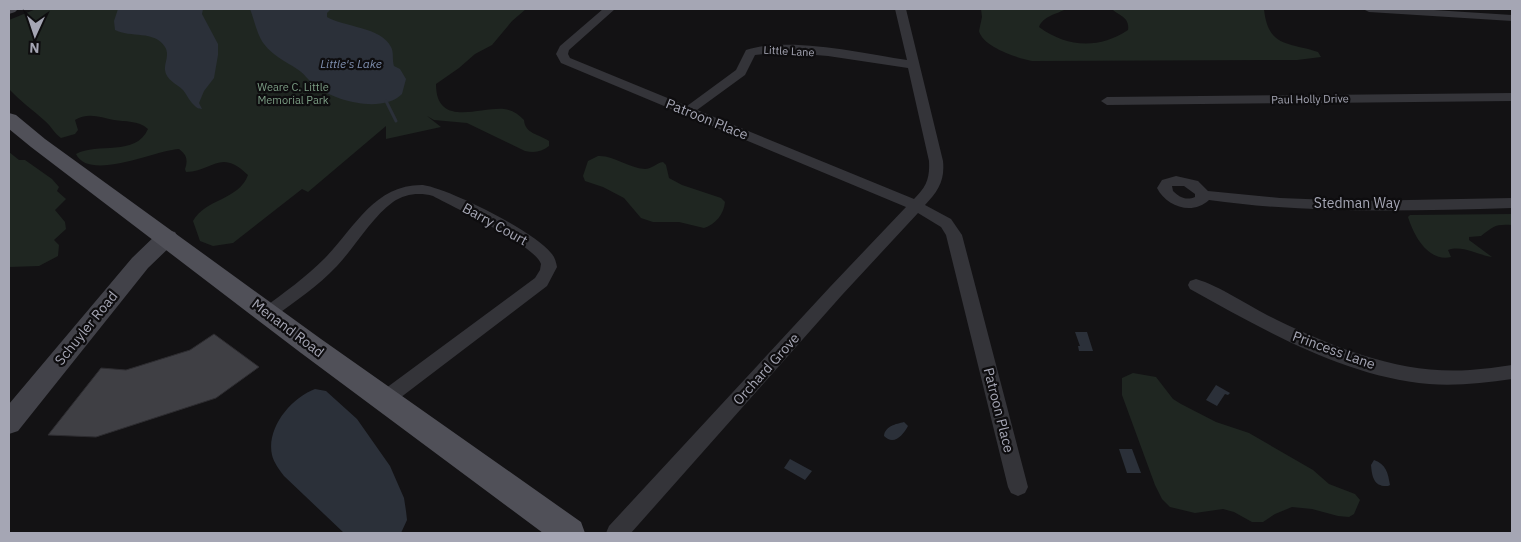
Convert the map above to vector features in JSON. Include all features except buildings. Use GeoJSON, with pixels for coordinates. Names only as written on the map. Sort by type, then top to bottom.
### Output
{"type":"FeatureCollection","features":[{"type":"Feature","properties":{"kind":"main road","name":"Menand Road"},"geometry":{"type":"LineString","coordinates":[[9,119],[268,313],[569,533]]}},
{"type":"Feature","properties":{"kind":"street","name":"Patroon Place"},"geometry":{"type":"LineString","coordinates":[[609,9],[564,49],[562,54],[564,58],[571,63],[916,206],[946,223],[954,235],[1018,487]]}},
{"type":"Feature","properties":{"kind":"street"},"geometry":{"type":"LineString","coordinates":[[901,9],[932,138],[937,170],[932,189],[916,206]]}},
{"type":"Feature","properties":{"kind":"street"},"geometry":{"type":"LineString","coordinates":[[1369,9],[1512,18]]}},
{"type":"Feature","properties":{"kind":"street","name":"Little Lane"},"geometry":{"type":"LineString","coordinates":[[688,111],[741,72],[750,53],[760,49],[795,49],[915,65]]}},
{"type":"Feature","properties":{"kind":"street","name":"Paul Holly Drive"},"geometry":{"type":"LineString","coordinates":[[1107,101],[1512,97]]}},
{"type":"Feature","properties":{"kind":"street","name":"Barry Court"},"geometry":{"type":"LineString","coordinates":[[268,313],[305,286],[331,262],[385,200],[410,190],[427,189],[438,193],[516,235],[544,254],[548,261],[548,269],[541,282],[385,399]]}},
{"type":"Feature","properties":{"kind":"street","name":"Stedman Way"},"geometry":{"type":"LineString","coordinates":[[1203,195],[1244,200],[1322,204],[1512,203]]}},
{"type":"Feature","properties":{"kind":"street","name":"Orchard Grove"},"geometry":{"type":"LineString","coordinates":[[617,533],[836,291],[916,206]]}},
{"type":"Feature","properties":{"kind":"street","name":"Schuyler Road"},"geometry":{"type":"LineString","coordinates":[[9,423],[140,263],[167,237]]}},
{"type":"Feature","properties":{"kind":"street","name":"Princess Lane"},"geometry":{"type":"LineString","coordinates":[[1196,285],[1277,329],[1354,361],[1396,371],[1444,377],[1481,377],[1512,372]]}},
{"type":"Feature","properties":{"kind":"green space","name":"Weare C. Little Memorial Park"},"geometry":{"type":"Polygon","coordinates":[[[36,9],[526,9],[512,21],[492,45],[475,54],[436,84],[438,98],[443,106],[451,111],[471,112],[504,109],[512,111],[524,120],[525,125],[530,131],[549,141],[549,146],[538,152],[525,151],[467,123],[434,120],[427,116],[441,127],[386,139],[386,126],[308,192],[302,189],[233,243],[213,246],[200,241],[193,221],[205,208],[237,190],[244,183],[248,175],[238,167],[223,162],[196,171],[186,172],[186,158],[179,149],[108,165],[94,165],[83,162],[76,154],[94,149],[115,148],[135,143],[142,138],[148,129],[136,123],[84,116],[75,120],[78,130],[75,134],[61,138],[9,89],[9,20],[36,9]]]}},
{"type":"Feature","properties":{"kind":"green space"},"geometry":{"type":"Polygon","coordinates":[[[981,9],[1066,9],[1044,20],[1039,27],[1061,39],[1084,44],[1106,41],[1128,30],[1126,19],[1112,9],[1264,9],[1266,22],[1275,37],[1289,44],[1318,52],[1321,57],[1297,60],[1032,61],[1001,51],[982,37],[979,31],[982,17],[981,9]]]}},
{"type":"Feature","properties":{"kind":"green space"},"geometry":{"type":"Polygon","coordinates":[[[9,152],[19,160],[25,160],[52,179],[59,187],[57,191],[66,199],[55,210],[65,222],[66,229],[54,240],[59,245],[58,256],[39,266],[9,267],[9,152]]]}},
{"type":"Feature","properties":{"kind":"green space"},"geometry":{"type":"Polygon","coordinates":[[[598,156],[610,157],[645,169],[663,162],[666,165],[669,178],[682,185],[721,198],[725,202],[723,211],[715,222],[704,228],[679,222],[653,222],[641,218],[624,198],[603,187],[585,181],[583,176],[588,161],[598,156]]]}},
{"type":"Feature","properties":{"kind":"green space"},"geometry":{"type":"Polygon","coordinates":[[[1512,214],[1512,225],[1498,225],[1481,236],[1469,237],[1469,240],[1492,257],[1465,249],[1448,250],[1451,257],[1435,256],[1418,239],[1408,217],[1410,215],[1512,214]]]}},
{"type":"Feature","properties":{"kind":"green space"},"geometry":{"type":"Polygon","coordinates":[[[1133,373],[1156,377],[1173,399],[1181,404],[1216,422],[1249,433],[1313,470],[1329,484],[1355,494],[1360,500],[1354,514],[1349,517],[1338,516],[1312,509],[1292,507],[1275,514],[1263,522],[1252,522],[1234,512],[1223,509],[1195,513],[1170,507],[1162,499],[1155,485],[1122,395],[1122,378],[1133,373]]]}},
{"type":"Feature","properties":{"kind":"water"},"geometry":{"type":"Polygon","coordinates":[[[118,9],[203,9],[202,14],[218,44],[218,55],[214,78],[204,91],[199,103],[202,109],[197,108],[183,90],[167,76],[165,70],[166,50],[161,42],[149,36],[128,34],[115,30],[114,21],[118,9]]]}},
{"type":"Feature","properties":{"kind":"water","name":"Little's Lake"},"geometry":{"type":"Polygon","coordinates":[[[250,9],[331,9],[327,13],[327,17],[379,35],[391,47],[394,66],[400,69],[406,79],[402,94],[393,100],[371,104],[345,100],[323,91],[299,71],[271,52],[259,36],[250,9]]]}},
{"type":"Feature","properties":{"kind":"water"},"geometry":{"type":"Polygon","coordinates":[[[1075,332],[1087,332],[1093,351],[1079,351],[1078,346],[1080,346],[1075,332]]]}},
{"type":"Feature","properties":{"kind":"water"},"geometry":{"type":"Polygon","coordinates":[[[1216,385],[1230,393],[1228,395],[1225,394],[1217,406],[1206,400],[1216,385]]]}},
{"type":"Feature","properties":{"kind":"water"},"geometry":{"type":"Polygon","coordinates":[[[315,389],[326,391],[357,419],[390,466],[404,498],[407,520],[401,533],[344,533],[284,476],[274,461],[271,445],[273,435],[282,415],[297,399],[315,389]]]}},
{"type":"Feature","properties":{"kind":"water"},"geometry":{"type":"Polygon","coordinates":[[[904,422],[908,426],[898,438],[891,440],[884,436],[886,430],[904,422]]]}},
{"type":"Feature","properties":{"kind":"water"},"geometry":{"type":"Polygon","coordinates":[[[1119,449],[1132,449],[1141,473],[1127,473],[1119,449]]]}},
{"type":"Feature","properties":{"kind":"water"},"geometry":{"type":"Polygon","coordinates":[[[790,459],[812,471],[805,480],[784,468],[790,459]]]}},
{"type":"Feature","properties":{"kind":"water"},"geometry":{"type":"Polygon","coordinates":[[[1374,460],[1386,469],[1390,485],[1380,485],[1375,480],[1371,465],[1374,460]]]}},
{"type":"Feature","properties":{"kind":"waterway"},"geometry":{"type":"LineString","coordinates":[[386,101],[396,121]]}}]}
